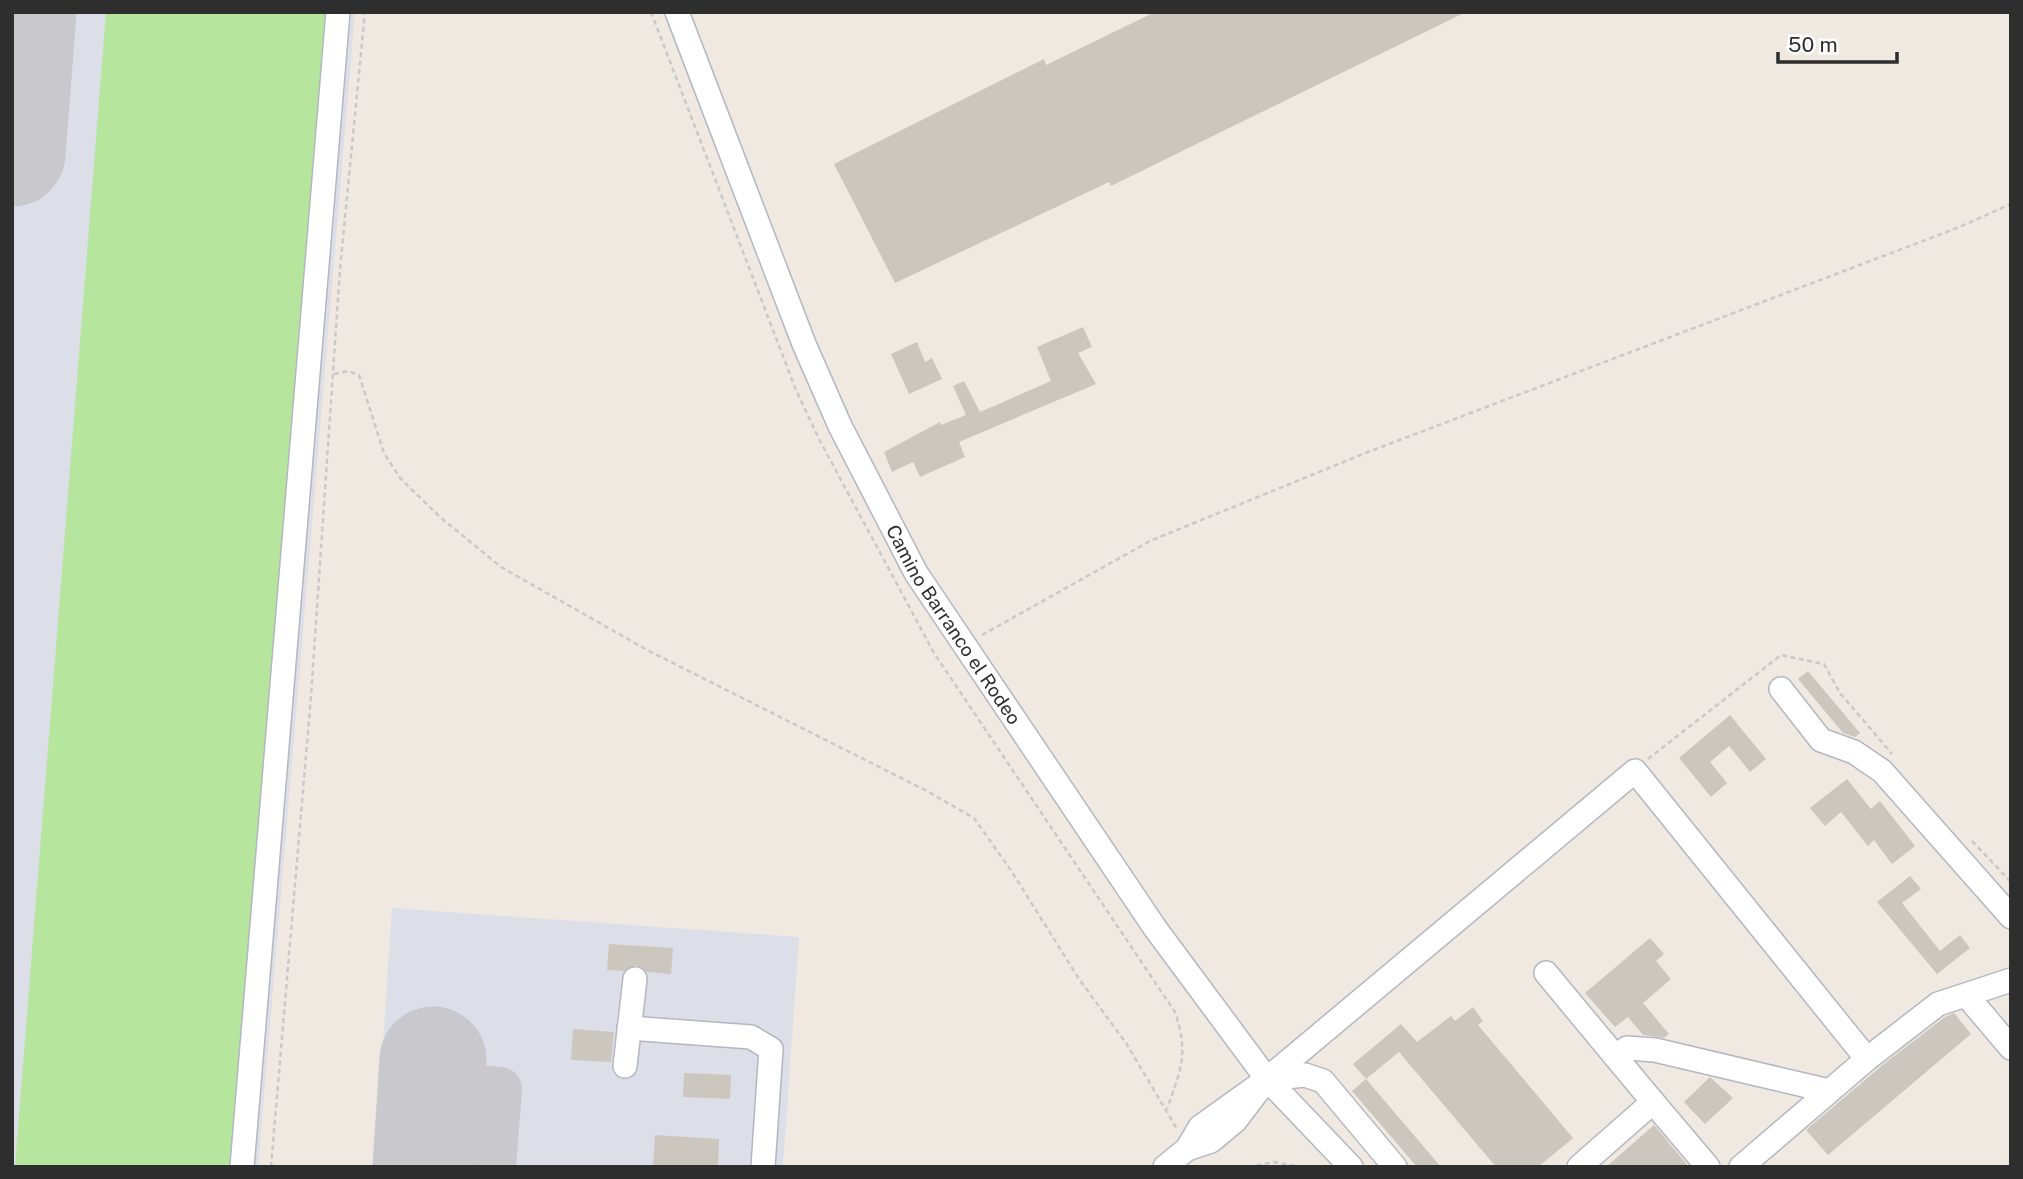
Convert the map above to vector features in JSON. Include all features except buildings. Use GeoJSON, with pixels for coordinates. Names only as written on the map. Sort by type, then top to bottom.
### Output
{"type":"FeatureCollection","features":[{"type":"Feature","properties":{"kind":"street"},"geometry":{"type":"LineString","coordinates":[[242,1167],[338,12]]}},
{"type":"Feature","properties":{"kind":"street","name":"Camino Barranco el Rodeo"},"geometry":{"type":"LineString","coordinates":[[677,12],[804,344],[835,414],[916,573],[1155,928],[1267,1079],[1351,1167]]}},
{"type":"Feature","properties":{"kind":"street"},"geometry":{"type":"LineString","coordinates":[[1780,689],[1821,740],[1854,752],[1882,771],[2011,917]]}},
{"type":"Feature","properties":{"kind":"street"},"geometry":{"type":"LineString","coordinates":[[1165,1167],[1187,1149],[1200,1127],[1267,1079],[1635,771],[1867,1059]]}},
{"type":"Feature","properties":{"kind":"street"},"geometry":{"type":"LineString","coordinates":[[1546,973],[1708,1167]]}},
{"type":"Feature","properties":{"kind":"street"},"geometry":{"type":"LineString","coordinates":[[625,1066],[635,979]]}},
{"type":"Feature","properties":{"kind":"street"},"geometry":{"type":"LineString","coordinates":[[1741,1167],[1867,1059],[1938,1004],[2011,980]]}},
{"type":"Feature","properties":{"kind":"street"},"geometry":{"type":"LineString","coordinates":[[1967,996],[2011,1048]]}},
{"type":"Feature","properties":{"kind":"street"},"geometry":{"type":"LineString","coordinates":[[629,1028],[751,1037],[771,1049],[763,1167]]}},
{"type":"Feature","properties":{"kind":"street"},"geometry":{"type":"LineString","coordinates":[[1615,1056],[1627,1048],[1655,1050],[1829,1091]]}},
{"type":"Feature","properties":{"kind":"street"},"geometry":{"type":"LineString","coordinates":[[1267,1079],[1305,1075],[1323,1081],[1395,1167]]}},
{"type":"Feature","properties":{"kind":"street"},"geometry":{"type":"LineString","coordinates":[[1579,1167],[1653,1102]]}},
{"type":"Feature","properties":{"kind":"path"},"geometry":{"type":"LineString","coordinates":[[271,1167],[341,269],[365,12]]}},
{"type":"Feature","properties":{"kind":"path"},"geometry":{"type":"LineString","coordinates":[[963,646],[1150,541],[1368,452],[1957,228],[2011,204]]}},
{"type":"Feature","properties":{"kind":"path"},"geometry":{"type":"LineString","coordinates":[[334,374],[348,371],[359,375],[384,453],[400,478],[440,517],[501,566],[649,651],[925,790],[974,818],[1012,872],[1079,979],[1126,1043],[1167,1109]]}},
{"type":"Feature","properties":{"kind":"path"},"geometry":{"type":"LineString","coordinates":[[1248,1167],[1274,1162],[1301,1167]]}},
{"type":"Feature","properties":{"kind":"shaded area"},"geometry":{"type":"Polygon","coordinates":[[[12,12],[355,12],[258,1167],[12,1167],[12,12]]]}},
{"type":"Feature","properties":{"kind":"shaded area"},"geometry":{"type":"Polygon","coordinates":[[[392,908],[799,937],[783,1167],[375,1167],[392,908]]]}},
{"type":"Feature","properties":{"kind":"green space"},"geometry":{"type":"Polygon","coordinates":[[[106,12],[330,12],[234,1167],[15,1167],[106,12]]]}},
{"type":"Feature","properties":{"kind":"taxiway"},"geometry":{"type":"LineString","coordinates":[[452,1167],[459,1068]]}},
{"type":"Feature","properties":{"kind":"taxiway"},"geometry":{"type":"LineString","coordinates":[[457,1086],[500,1089],[494,1167]]}},
{"type":"Feature","properties":{"kind":"runway"},"geometry":{"type":"LineString","coordinates":[[12,153],[23,12]]}},
{"type":"Feature","properties":{"kind":"runway"},"geometry":{"type":"LineString","coordinates":[[426,1167],[433,1060]]}}]}
